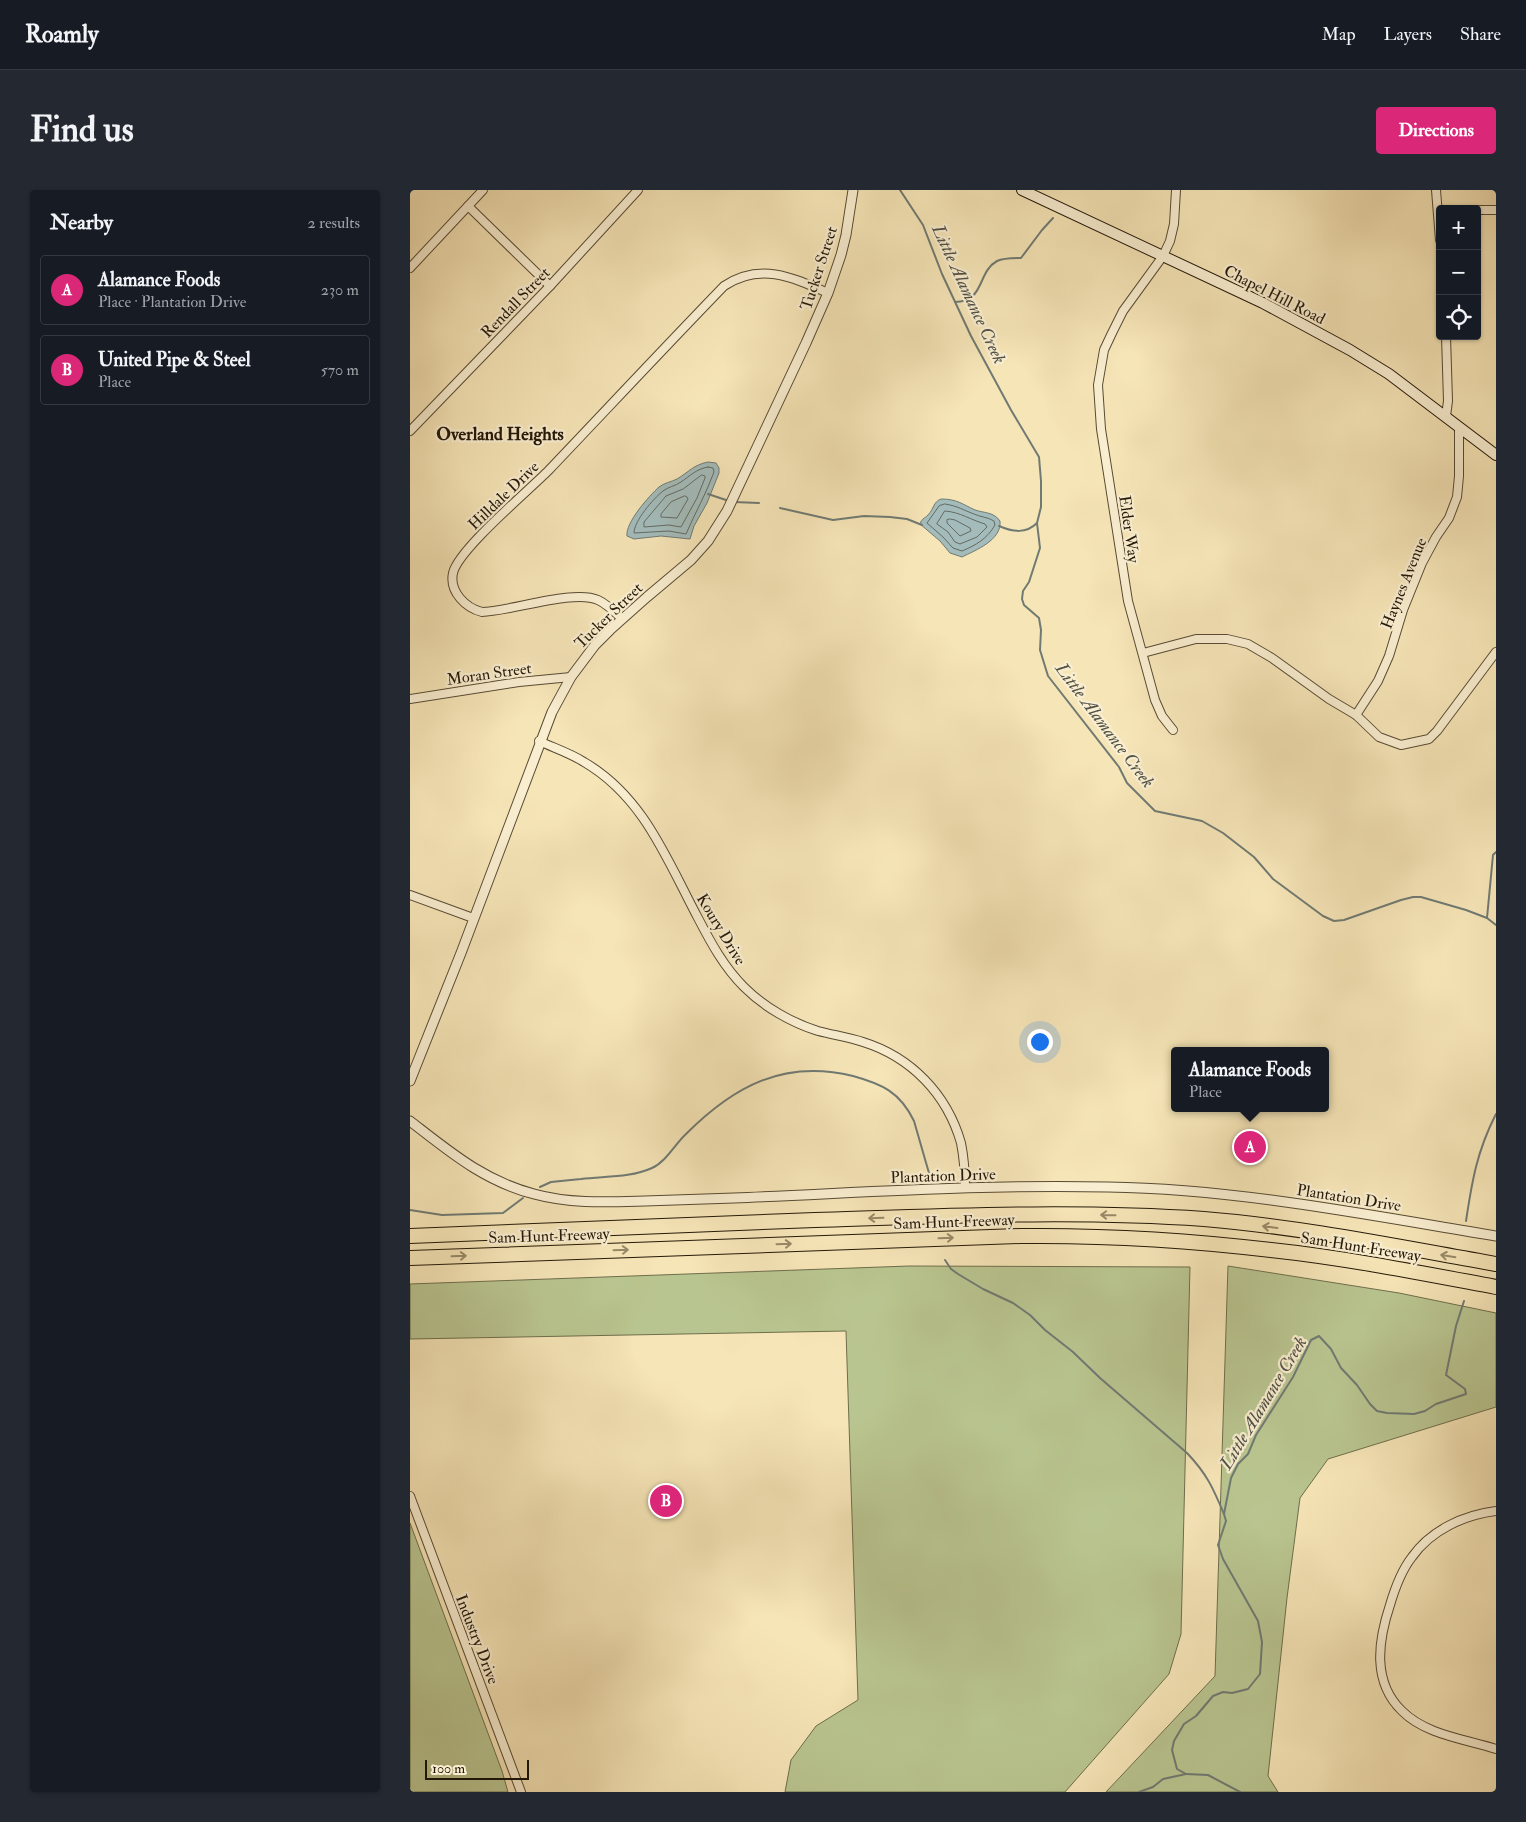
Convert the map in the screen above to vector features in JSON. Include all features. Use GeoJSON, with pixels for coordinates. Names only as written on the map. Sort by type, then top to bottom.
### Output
{"type":"FeatureCollection","features":[{"type":"Feature","properties":{"kind":"highway","name":"Sam Hunt Freeway"},"geometry":{"type":"LineString","coordinates":[[410,1236],[978,1215],[1111,1215],[1206,1220],[1276,1227],[1496,1264]]}},
{"type":"Feature","properties":{"kind":"highway","name":"Sam Hunt Freeway"},"geometry":{"type":"LineString","coordinates":[[410,1258],[1020,1236],[1121,1237],[1273,1250],[1496,1286]]}},
{"type":"Feature","properties":{"kind":"main road","name":"Chapel Hill Road"},"geometry":{"type":"LineString","coordinates":[[1022,190],[1263,303],[1350,350],[1386,372],[1496,455]]}},
{"type":"Feature","properties":{"kind":"street"},"geometry":{"type":"LineString","coordinates":[[410,268],[483,190]]}},
{"type":"Feature","properties":{"kind":"street","name":"Rendall Street"},"geometry":{"type":"LineString","coordinates":[[410,431],[550,286],[638,190]]}},
{"type":"Feature","properties":{"kind":"street","name":"Tucker Street"},"geometry":{"type":"LineString","coordinates":[[410,1081],[461,953],[539,741],[552,712],[571,677],[595,645],[622,619],[691,560],[715,530],[726,511],[772,416],[828,292],[846,235],[853,190]]}},
{"type":"Feature","properties":{"kind":"street","name":"Elder Way"},"geometry":{"type":"LineString","coordinates":[[1173,730],[1162,716],[1155,700],[1128,601],[1101,429],[1098,385],[1104,350],[1123,311],[1163,256],[1170,241],[1174,224],[1176,190]]}},
{"type":"Feature","properties":{"kind":"street"},"geometry":{"type":"LineString","coordinates":[[1436,190],[1438,205]]}},
{"type":"Feature","properties":{"kind":"street"},"geometry":{"type":"LineString","coordinates":[[468,206],[550,286]]}},
{"type":"Feature","properties":{"kind":"street"},"geometry":{"type":"LineString","coordinates":[[1481,210],[1496,210]]}},
{"type":"Feature","properties":{"kind":"street","name":"Hilldale Drive"},"geometry":{"type":"LineString","coordinates":[[622,619],[607,606],[589,597],[572,596],[482,612],[472,609],[465,604],[457,593],[453,582],[453,573],[466,551],[549,470],[724,286],[746,276],[758,273],[773,273],[828,292]]}},
{"type":"Feature","properties":{"kind":"street"},"geometry":{"type":"LineString","coordinates":[[1446,340],[1448,401],[1446,416]]}},
{"type":"Feature","properties":{"kind":"street","name":"Haynes Avenue"},"geometry":{"type":"LineString","coordinates":[[1356,716],[1378,681],[1389,656],[1403,610],[1422,563],[1449,518],[1457,496],[1459,427]]}},
{"type":"Feature","properties":{"kind":"street"},"geometry":{"type":"LineString","coordinates":[[1143,653],[1196,639],[1227,639],[1248,644],[1272,658],[1356,716],[1379,737],[1401,745],[1429,739],[1438,731],[1496,652]]}},
{"type":"Feature","properties":{"kind":"street","name":"Moran Street"},"geometry":{"type":"LineString","coordinates":[[410,698],[519,682],[571,677]]}},
{"type":"Feature","properties":{"kind":"street","name":"Koury Drive"},"geometry":{"type":"LineString","coordinates":[[539,741],[585,762],[604,776],[633,803],[654,832],[716,952],[744,987],[764,1005],[800,1025],[881,1048],[901,1058],[932,1087],[950,1116],[961,1144],[965,1188]]}},
{"type":"Feature","properties":{"kind":"street"},"geometry":{"type":"LineString","coordinates":[[410,895],[473,918]]}},
{"type":"Feature","properties":{"kind":"street","name":"Plantation Drive"},"geometry":{"type":"LineString","coordinates":[[410,1121],[475,1170],[514,1189],[555,1199],[620,1202],[965,1188],[1110,1187],[1184,1192],[1328,1208],[1496,1236]]}},
{"type":"Feature","properties":{"kind":"street","name":"Industry Drive"},"geometry":{"type":"LineString","coordinates":[[410,1496],[521,1792]]}},
{"type":"Feature","properties":{"kind":"street"},"geometry":{"type":"LineString","coordinates":[[1496,1511],[1461,1519],[1438,1532],[1412,1556],[1396,1584],[1386,1616],[1379,1655],[1381,1674],[1389,1693],[1401,1710],[1412,1719],[1428,1729],[1496,1749]]}},
{"type":"Feature","properties":{"kind":"green space"},"geometry":{"type":"Polygon","coordinates":[[[909,1266],[1190,1267],[1181,1634],[1169,1674],[1065,1792],[785,1792],[791,1760],[816,1726],[858,1700],[846,1331],[410,1339],[410,1284],[909,1266]]]}},
{"type":"Feature","properties":{"kind":"green space"},"geometry":{"type":"Polygon","coordinates":[[[1228,1266],[1399,1293],[1496,1313],[1496,1407],[1328,1459],[1300,1498],[1268,1776],[1278,1792],[1106,1792],[1215,1676],[1228,1266]]]}},
{"type":"Feature","properties":{"kind":"green space"},"geometry":{"type":"Polygon","coordinates":[[[410,1523],[502,1771],[508,1792],[410,1792],[410,1523]]]}},
{"type":"Feature","properties":{"kind":"water"},"geometry":{"type":"Polygon","coordinates":[[[708,462],[716,463],[719,473],[707,503],[694,526],[690,539],[661,536],[634,539],[627,536],[627,531],[634,517],[659,487],[708,462]]]}},
{"type":"Feature","properties":{"kind":"water"},"geometry":{"type":"Polygon","coordinates":[[[941,499],[955,501],[995,516],[1000,521],[1000,528],[997,534],[981,548],[962,557],[950,553],[940,541],[920,524],[930,513],[936,502],[941,499]]]}},
{"type":"Feature","properties":{"kind":"waterway","name":"Little Alamance Creek"},"geometry":{"type":"LineString","coordinates":[[900,190],[923,225],[942,274],[971,336],[1039,457],[1041,507],[1037,523],[1040,548],[1029,582],[1023,591],[1022,599],[1024,605],[1039,618],[1041,630],[1040,650],[1048,676],[1119,767],[1127,783],[1155,811],[1202,821],[1223,833],[1254,857],[1273,879],[1323,916],[1334,921],[1344,920],[1401,900],[1421,897],[1466,910],[1487,918],[1496,925]]}},
{"type":"Feature","properties":{"kind":"waterway"},"geometry":{"type":"LineString","coordinates":[[955,302],[965,301],[971,297],[976,292],[986,272],[997,261],[1021,258],[1053,218]]}},
{"type":"Feature","properties":{"kind":"waterway"},"geometry":{"type":"LineString","coordinates":[[708,494],[726,500]]}},
{"type":"Feature","properties":{"kind":"waterway"},"geometry":{"type":"LineString","coordinates":[[734,502],[759,503]]}},
{"type":"Feature","properties":{"kind":"waterway"},"geometry":{"type":"LineString","coordinates":[[780,508],[833,520],[864,516],[890,517],[907,519],[922,525]]}},
{"type":"Feature","properties":{"kind":"waterway"},"geometry":{"type":"LineString","coordinates":[[999,526],[1019,531],[1033,527],[1037,523]]}},
{"type":"Feature","properties":{"kind":"waterway"},"geometry":{"type":"LineString","coordinates":[[1487,918],[1493,855],[1496,852]]}},
{"type":"Feature","properties":{"kind":"waterway"},"geometry":{"type":"LineString","coordinates":[[540,1187],[551,1182],[635,1174],[652,1168],[662,1162],[682,1138],[723,1102],[742,1090],[762,1081],[782,1074],[805,1071],[853,1076],[873,1082],[896,1096],[909,1111],[914,1121],[931,1180]]}},
{"type":"Feature","properties":{"kind":"waterway","name":"Little Alamance Creek"},"geometry":{"type":"LineString","coordinates":[[1466,1221],[1476,1166],[1484,1141],[1496,1114]]}},
{"type":"Feature","properties":{"kind":"waterway"},"geometry":{"type":"LineString","coordinates":[[410,1210],[442,1215],[503,1213],[523,1198]]}},
{"type":"Feature","properties":{"kind":"waterway"},"geometry":{"type":"LineString","coordinates":[[945,1260],[951,1269],[958,1274],[983,1289],[1013,1303],[1030,1315],[1187,1453],[1209,1482],[1224,1514]]}},
{"type":"Feature","properties":{"kind":"waterway","name":"Little Alamance Creek"},"geometry":{"type":"LineString","coordinates":[[1240,1792],[1208,1775],[1186,1774],[1177,1769],[1172,1750],[1174,1741],[1184,1724],[1196,1716],[1213,1696],[1223,1692],[1232,1693],[1248,1689],[1260,1674],[1262,1642],[1258,1621],[1223,1559],[1218,1545],[1226,1521],[1224,1514],[1231,1478],[1238,1464],[1248,1454],[1256,1435],[1293,1377],[1311,1340],[1319,1336],[1331,1349],[1341,1368],[1377,1411],[1414,1414],[1466,1394],[1465,1389],[1446,1375],[1456,1326],[1464,1301]]}},
{"type":"Feature","properties":{"kind":"waterway"},"geometry":{"type":"LineString","coordinates":[[1139,1792],[1153,1787],[1163,1779],[1186,1774]]}},
{"type":"Feature","properties":{"kind":"place","name":"Alamance Foods"},"geometry":{"type":"Point","coordinates":[1250,1147]}},
{"type":"Feature","properties":{"kind":"place","name":"United Pipe & Steel"},"geometry":{"type":"Point","coordinates":[666,1501]}},
{"type":"Feature","properties":{"kind":"district","name":"Overland Heights"},"geometry":{"type":"Point","coordinates":[500,434]}}]}
